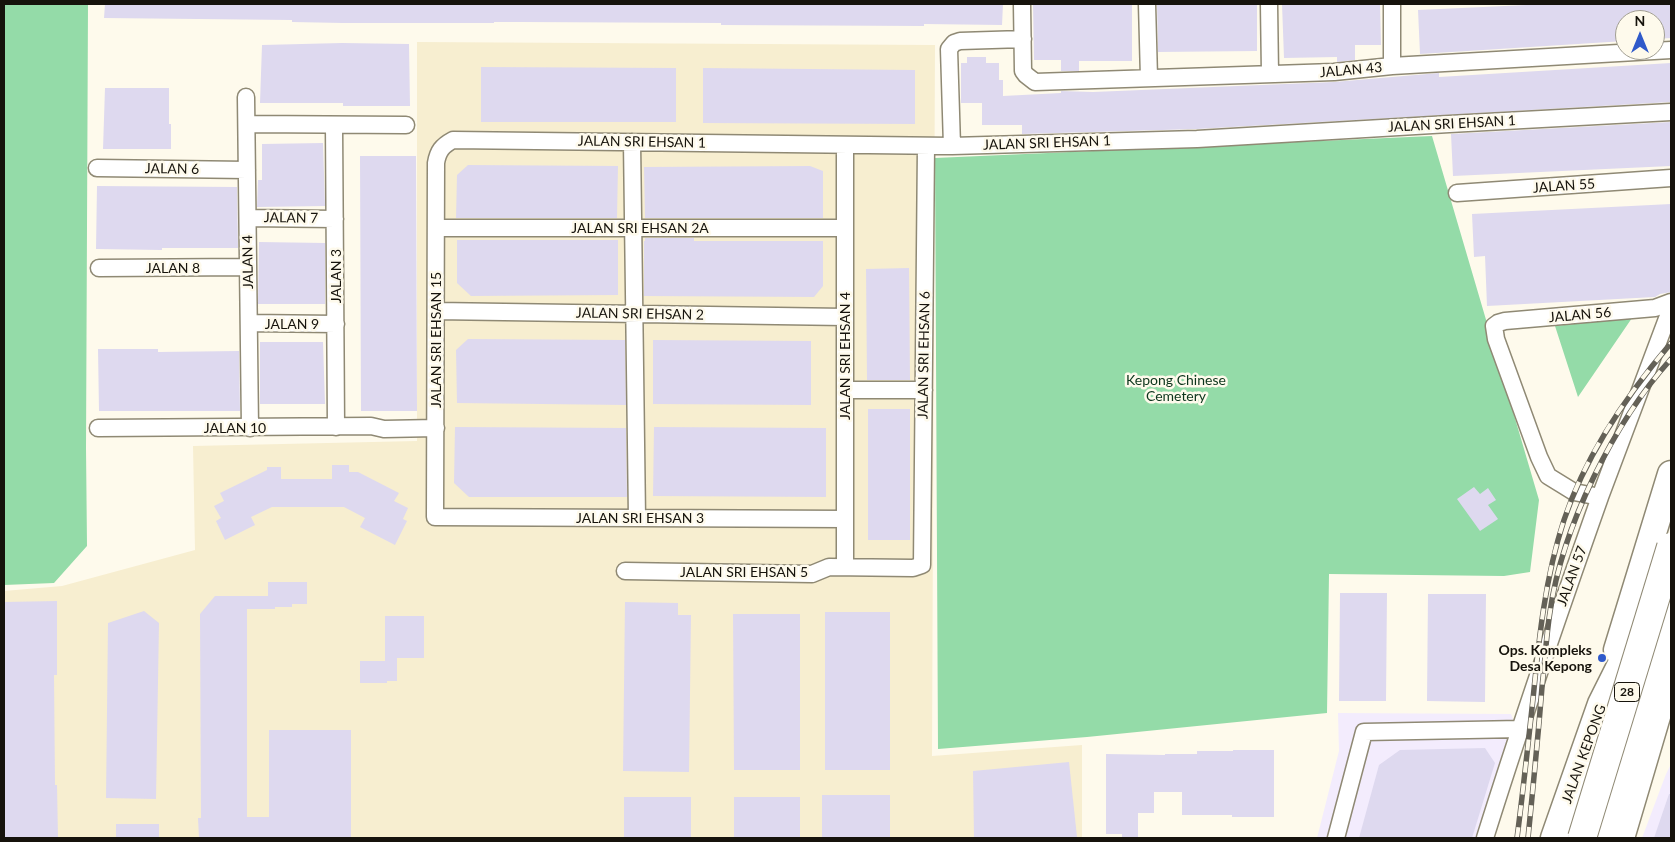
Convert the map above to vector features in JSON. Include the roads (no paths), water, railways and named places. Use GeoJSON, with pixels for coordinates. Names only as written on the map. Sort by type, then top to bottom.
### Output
{"type":"FeatureCollection","features":[{"type":"Feature","properties":{"kind":"highway","name":"28"},"geometry":{"type":"LineString","coordinates":[[1582,838],[1671,547]]}},
{"type":"Feature","properties":{"kind":"highway","name":"28"},"geometry":{"type":"LineString","coordinates":[[1616,835],[1658,616]]}},
{"type":"Feature","properties":{"kind":"main road"},"geometry":{"type":"LineString","coordinates":[[1601,704],[1671,474]]}},
{"type":"Feature","properties":{"kind":"main road","name":"JALAN KEPONG"},"geometry":{"type":"LineString","coordinates":[[1554,838],[1601,704],[1658,616],[1671,565]]}},
{"type":"Feature","properties":{"kind":"main road"},"geometry":{"type":"LineString","coordinates":[[1616,835],[1665,717],[1671,669]]}},
{"type":"Feature","properties":{"kind":"street"},"geometry":{"type":"LineString","coordinates":[[952,146],[950,49],[960,41],[1023,39],[1022,4]]}},
{"type":"Feature","properties":{"kind":"street"},"geometry":{"type":"LineString","coordinates":[[1147,4],[1149,78]]}},
{"type":"Feature","properties":{"kind":"street"},"geometry":{"type":"LineString","coordinates":[[1269,4],[1270,74]]}},
{"type":"Feature","properties":{"kind":"street"},"geometry":{"type":"LineString","coordinates":[[1392,4],[1392,66]]}},
{"type":"Feature","properties":{"kind":"street","name":"JALAN 43"},"geometry":{"type":"LineString","coordinates":[[1023,39],[1024,71],[1035,82],[1334,72],[1392,66],[1671,50]]}},
{"type":"Feature","properties":{"kind":"street","name":"JALAN 4"},"geometry":{"type":"LineString","coordinates":[[246,97],[250,428]]}},
{"type":"Feature","properties":{"kind":"street","name":"JALAN SRI EHSAN 1"},"geometry":{"type":"LineString","coordinates":[[436,163],[438,153],[444,145],[453,140],[952,146],[1197,139],[1671,112]]}},
{"type":"Feature","properties":{"kind":"street"},"geometry":{"type":"LineString","coordinates":[[247,124],[406,125]]}},
{"type":"Feature","properties":{"kind":"street","name":"JALAN 3"},"geometry":{"type":"LineString","coordinates":[[334,125],[336,427]]}},
{"type":"Feature","properties":{"kind":"street"},"geometry":{"type":"LineString","coordinates":[[632,142],[637,518]]}},
{"type":"Feature","properties":{"kind":"street","name":"JALAN SRI EHSAN 4"},"geometry":{"type":"LineString","coordinates":[[845,145],[845,567]]}},
{"type":"Feature","properties":{"kind":"street","name":"JALAN SRI EHSAN 6"},"geometry":{"type":"LineString","coordinates":[[922,565],[926,146]]}},
{"type":"Feature","properties":{"kind":"street","name":"JALAN SRI EHSAN 15"},"geometry":{"type":"LineString","coordinates":[[435,517],[436,163]]}},
{"type":"Feature","properties":{"kind":"street","name":"JALAN 6"},"geometry":{"type":"LineString","coordinates":[[97,168],[247,170]]}},
{"type":"Feature","properties":{"kind":"street","name":"JALAN 55"},"geometry":{"type":"LineString","coordinates":[[1458,193],[1671,178]]}},
{"type":"Feature","properties":{"kind":"street","name":"JALAN 7"},"geometry":{"type":"LineString","coordinates":[[248,218],[335,219]]}},
{"type":"Feature","properties":{"kind":"street","name":"JALAN SRI EHSAN 2A"},"geometry":{"type":"LineString","coordinates":[[436,228],[845,228]]}},
{"type":"Feature","properties":{"kind":"street","name":"JALAN 8"},"geometry":{"type":"LineString","coordinates":[[99,268],[248,268]]}},
{"type":"Feature","properties":{"kind":"street"},"geometry":{"type":"LineString","coordinates":[[1663,308],[1671,302]]}},
{"type":"Feature","properties":{"kind":"street","name":"JALAN 56"},"geometry":{"type":"LineString","coordinates":[[1600,497],[1574,492],[1548,476],[1539,458],[1494,333],[1494,326],[1505,321],[1663,308]]}},
{"type":"Feature","properties":{"kind":"street","name":"JALAN 57"},"geometry":{"type":"LineString","coordinates":[[1485,838],[1566,588],[1600,497],[1663,308]]}},
{"type":"Feature","properties":{"kind":"street","name":"JALAN SRI EHSAN 2"},"geometry":{"type":"LineString","coordinates":[[436,311],[845,317]]}},
{"type":"Feature","properties":{"kind":"street","name":"JALAN 9"},"geometry":{"type":"LineString","coordinates":[[249,324],[336,324]]}},
{"type":"Feature","properties":{"kind":"street"},"geometry":{"type":"LineString","coordinates":[[845,390],[924,390]]}},
{"type":"Feature","properties":{"kind":"street","name":"JALAN 10"},"geometry":{"type":"LineString","coordinates":[[98,428],[336,427],[371,426],[387,421],[436,424]]}},
{"type":"Feature","properties":{"kind":"street","name":"JALAN SRI EHSAN 3"},"geometry":{"type":"LineString","coordinates":[[435,517],[845,519]]}},
{"type":"Feature","properties":{"kind":"street","name":"JALAN SRI EHSAN 5"},"geometry":{"type":"LineString","coordinates":[[625,571],[812,574],[829,567],[913,568],[922,565]]}},
{"type":"Feature","properties":{"kind":"street"},"geometry":{"type":"LineString","coordinates":[[1336,838],[1364,732],[1520,729]]}},
{"type":"Feature","properties":{"kind":"railway"},"geometry":{"type":"LineString","coordinates":[[1517,838],[1544,608],[1557,542],[1573,496],[1596,449],[1623,405],[1671,343]]}},
{"type":"Feature","properties":{"kind":"railway"},"geometry":{"type":"LineString","coordinates":[[1528,838],[1549,621],[1556,579],[1566,545],[1594,477],[1611,444],[1650,384],[1671,359]]}},
{"type":"Feature","properties":{"kind":"place","name":"Ops. Kompleks Desa Kepong"},"geometry":{"type":"Point","coordinates":[1602,658]}},
{"type":"Feature","properties":{"kind":"park label","name":"Kepong Chinese Cemetery"},"geometry":{"type":"Point","coordinates":[1176,388]}}]}
